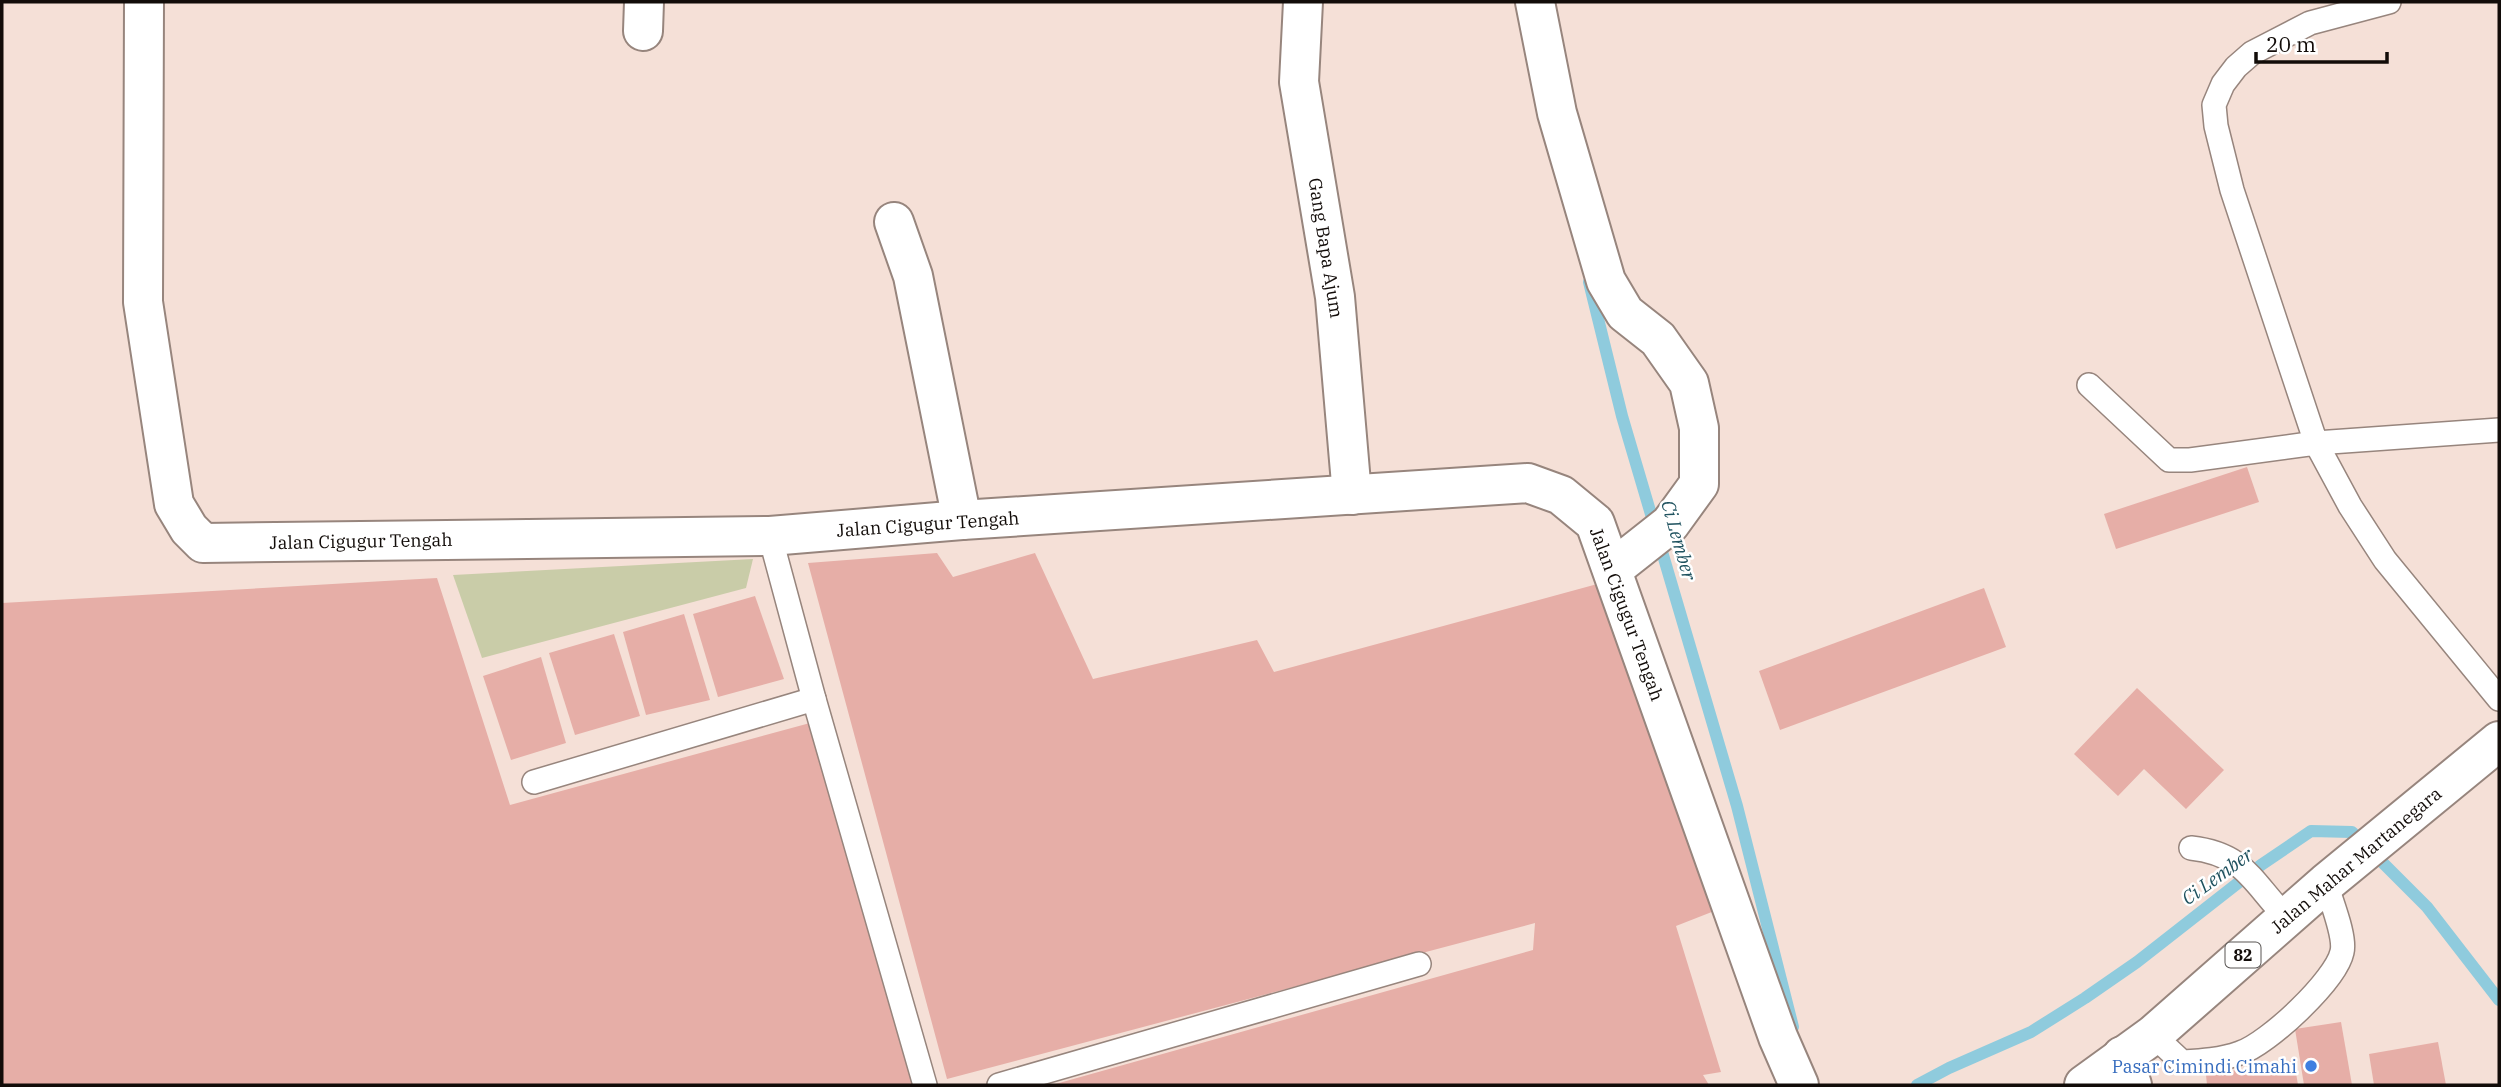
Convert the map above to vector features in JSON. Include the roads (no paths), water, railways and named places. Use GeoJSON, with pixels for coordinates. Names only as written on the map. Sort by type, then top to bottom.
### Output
{"type":"FeatureCollection","features":[{"type":"Feature","properties":{"kind":"street","name":"Jalan Cigugur Tengah"},"geometry":{"type":"LineString","coordinates":[[144,2],[143,302],[174,504],[189,529],[203,543],[770,536],[962,520],[1528,483],[1562,495],[1595,523],[1626,559],[1778,1037],[1799,1085]]}},
{"type":"Feature","properties":{"kind":"street","name":"Gang Bapa Ajum"},"geometry":{"type":"LineString","coordinates":[[1303,2],[1299,82],[1335,297],[1352,495]]}},
{"type":"Feature","properties":{"kind":"street"},"geometry":{"type":"LineString","coordinates":[[1535,2],[1557,113],[1606,281],[1625,313],[1658,339],[1689,383],[1699,428],[1699,484],[1670,524],[1626,559]]}},
{"type":"Feature","properties":{"kind":"street"},"geometry":{"type":"LineString","coordinates":[[894,222],[913,276],[962,520]]}},
{"type":"Feature","properties":{"kind":"street","name":"Jalan Mahar Martanegara"},"geometry":{"type":"LineString","coordinates":[[2084,1085],[2127,1071],[2153,1035],[2278,909],[2326,883],[2499,741]]}},
{"type":"Feature","properties":{"kind":"lane"},"geometry":{"type":"LineString","coordinates":[[2389,2],[2310,23],[2252,53],[2236,67],[2223,85],[2214,104],[2216,125],[2232,190],[2316,443],[2350,506],[2385,560],[2499,699]]}},
{"type":"Feature","properties":{"kind":"lane"},"geometry":{"type":"LineString","coordinates":[[2089,385],[2169,460],[2190,460],[2316,443],[2499,430]]}},
{"type":"Feature","properties":{"kind":"lane"},"geometry":{"type":"LineString","coordinates":[[770,536],[925,1085]]}},
{"type":"Feature","properties":{"kind":"lane"},"geometry":{"type":"LineString","coordinates":[[534,782],[814,699]]}},
{"type":"Feature","properties":{"kind":"lane"},"geometry":{"type":"LineString","coordinates":[[2190,848],[2217,852],[2247,871],[2278,909]]}},
{"type":"Feature","properties":{"kind":"lane"},"geometry":{"type":"LineString","coordinates":[[2153,1035],[2182,1062],[2209,1061],[2242,1053],[2280,1029],[2319,988],[2342,951],[2341,936],[2326,883]]}},
{"type":"Feature","properties":{"kind":"lane"},"geometry":{"type":"LineString","coordinates":[[999,1085],[1419,964]]}},
{"type":"Feature","properties":{"kind":"waterway","name":"Ci Lember"},"geometry":{"type":"LineString","coordinates":[[1589,282],[1622,416],[1737,806],[1793,1027]]}},
{"type":"Feature","properties":{"kind":"waterway","name":"Ci Lember"},"geometry":{"type":"LineString","coordinates":[[1917,1085],[2031,1032],[2085,998],[2137,962],[2261,865],[2311,831],[2352,832],[2427,907],[2499,1000]]}},
{"type":"Feature","properties":{"kind":"place","name":"Pasar Cimindi Cimahi"},"geometry":{"type":"Point","coordinates":[2311,1066]}}]}
